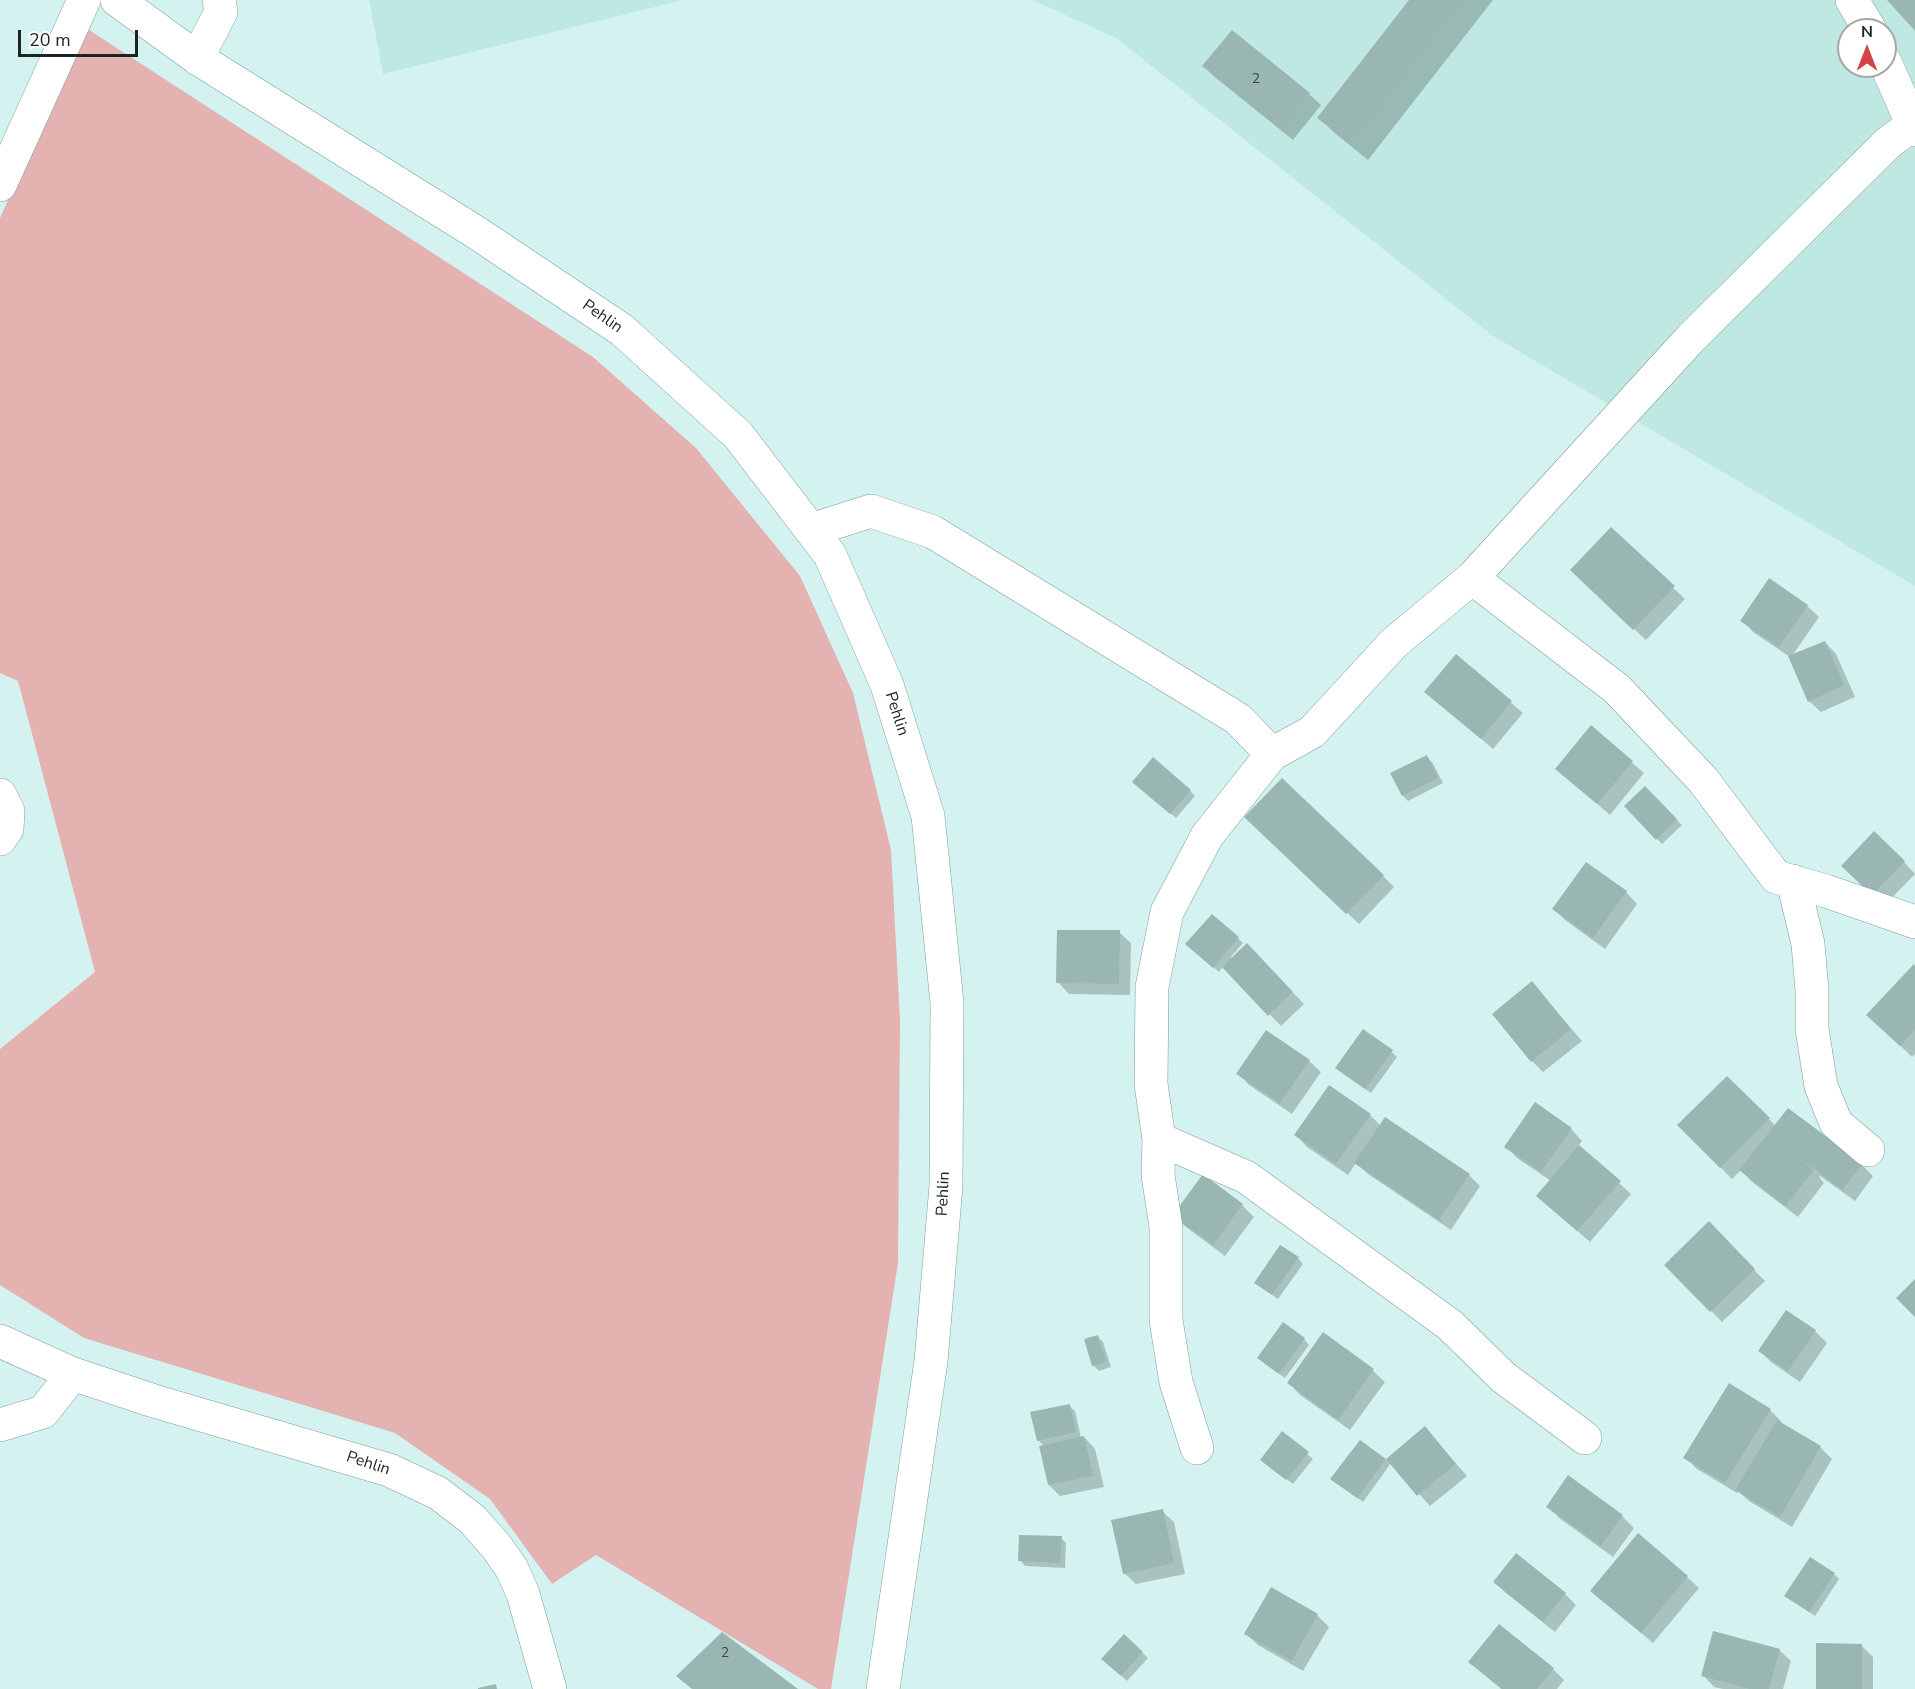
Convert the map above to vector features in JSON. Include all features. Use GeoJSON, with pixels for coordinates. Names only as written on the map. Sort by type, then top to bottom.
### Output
{"type":"FeatureCollection","features":[{"type":"Feature","properties":{"kind":"street"},"geometry":{"type":"LineString","coordinates":[[0,185],[84,0]]}},
{"type":"Feature","properties":{"kind":"street","name":"Pehlin"},"geometry":{"type":"LineString","coordinates":[[117,0],[197,58],[477,233],[622,330],[738,435],[830,555],[887,685],[928,816],[947,1003],[946,1186],[931,1361],[883,1689]]}},
{"type":"Feature","properties":{"kind":"street"},"geometry":{"type":"LineString","coordinates":[[197,58],[221,12],[219,0]]}},
{"type":"Feature","properties":{"kind":"street"},"geometry":{"type":"LineString","coordinates":[[1852,0],[1863,18]]}},
{"type":"Feature","properties":{"kind":"street"},"geometry":{"type":"LineString","coordinates":[[1197,1448],[1176,1382],[1166,1320],[1166,1227],[1158,1175],[1159,1139],[1151,1084],[1152,987],[1167,912],[1208,836],[1272,754],[1312,732],[1395,643],[1472,578],[1691,338],[1888,143],[1914,126],[1892,78]]}},
{"type":"Feature","properties":{"kind":"street"},"geometry":{"type":"LineString","coordinates":[[811,531],[871,511],[933,532],[1238,719],[1272,754]]}},
{"type":"Feature","properties":{"kind":"street"},"geometry":{"type":"LineString","coordinates":[[1472,578],[1617,689],[1703,780],[1776,877],[1826,891],[1915,922]]}},
{"type":"Feature","properties":{"kind":"street"},"geometry":{"type":"LineString","coordinates":[[0,795],[8,811],[7,829],[0,839]]}},
{"type":"Feature","properties":{"kind":"street"},"geometry":{"type":"LineString","coordinates":[[1793,881],[1808,944],[1812,1029],[1821,1086],[1836,1123],[1868,1150]]}},
{"type":"Feature","properties":{"kind":"street"},"geometry":{"type":"LineString","coordinates":[[1159,1139],[1246,1177],[1450,1325],[1503,1377],[1585,1438]]}},
{"type":"Feature","properties":{"kind":"street","name":"Pehlin"},"geometry":{"type":"LineString","coordinates":[[0,1341],[74,1374],[154,1401],[389,1470],[438,1493],[472,1519],[496,1546],[512,1569],[523,1594],[550,1689]]}},
{"type":"Feature","properties":{"kind":"street"},"geometry":{"type":"LineString","coordinates":[[0,1425],[43,1413],[74,1374]]}},
{"type":"Feature","properties":{"kind":"shaded area"},"geometry":{"type":"Polygon","coordinates":[[[369,0],[683,0],[383,74],[369,0]]]}},
{"type":"Feature","properties":{"kind":"shaded area"},"geometry":{"type":"Polygon","coordinates":[[[1032,0],[1915,0],[1915,586],[1493,336],[1116,38],[1032,0]]]}},
{"type":"Feature","properties":{"kind":"shaded area"},"geometry":{"type":"Polygon","coordinates":[[[86,28],[593,357],[696,448],[800,576],[853,693],[891,850],[900,1020],[898,1263],[831,1689],[818,1689],[596,1555],[552,1584],[490,1499],[395,1433],[84,1338],[0,1285],[0,1049],[95,972],[18,681],[0,673],[0,218],[86,28]]]}},
{"type":"Feature","properties":{"kind":"building"},"geometry":{"type":"Polygon","coordinates":[[[1409,0],[1462,0],[1351,144],[1317,118],[1409,0]]]}},
{"type":"Feature","properties":{"kind":"building"},"geometry":{"type":"Polygon","coordinates":[[[1887,0],[1915,0],[1915,31],[1887,0]]]}},
{"type":"Feature","properties":{"kind":"building"},"geometry":{"type":"Polygon","coordinates":[[[1232,30],[1310,93],[1281,129],[1202,66],[1232,30]]]}},
{"type":"Feature","properties":{"kind":"building"},"geometry":{"type":"Polygon","coordinates":[[[1611,527],[1675,586],[1633,630],[1570,570],[1611,527]]]}},
{"type":"Feature","properties":{"kind":"building"},"geometry":{"type":"Polygon","coordinates":[[[1769,578],[1808,605],[1779,647],[1740,621],[1769,578]]]}},
{"type":"Feature","properties":{"kind":"building"},"geometry":{"type":"Polygon","coordinates":[[[1825,641],[1844,685],[1808,702],[1788,656],[1825,641]]]}},
{"type":"Feature","properties":{"kind":"building"},"geometry":{"type":"Polygon","coordinates":[[[1456,654],[1512,701],[1481,739],[1424,692],[1456,654]]]}},
{"type":"Feature","properties":{"kind":"building"},"geometry":{"type":"Polygon","coordinates":[[[1591,725],[1633,761],[1597,804],[1555,769],[1591,725]]]}},
{"type":"Feature","properties":{"kind":"building"},"geometry":{"type":"Polygon","coordinates":[[[1427,755],[1438,778],[1402,796],[1390,773],[1427,755]]]}},
{"type":"Feature","properties":{"kind":"building"},"geometry":{"type":"Polygon","coordinates":[[[1153,757],[1191,790],[1170,814],[1132,782],[1153,757]]]}},
{"type":"Feature","properties":{"kind":"building"},"geometry":{"type":"Polygon","coordinates":[[[1282,778],[1384,875],[1346,914],[1244,817],[1282,778]]]}},
{"type":"Feature","properties":{"kind":"building"},"geometry":{"type":"Polygon","coordinates":[[[1645,786],[1677,819],[1656,840],[1624,806],[1645,786]]]}},
{"type":"Feature","properties":{"kind":"building"},"geometry":{"type":"Polygon","coordinates":[[[1874,831],[1905,861],[1872,895],[1841,866],[1874,831]]]}},
{"type":"Feature","properties":{"kind":"building"},"geometry":{"type":"Polygon","coordinates":[[[1586,862],[1627,891],[1593,938],[1552,909],[1586,862]]]}},
{"type":"Feature","properties":{"kind":"building"},"geometry":{"type":"Polygon","coordinates":[[[1212,914],[1239,937],[1213,968],[1185,944],[1212,914]]]}},
{"type":"Feature","properties":{"kind":"building"},"geometry":{"type":"Polygon","coordinates":[[[1057,930],[1120,930],[1119,984],[1056,983],[1057,930]]]}},
{"type":"Feature","properties":{"kind":"building"},"geometry":{"type":"Polygon","coordinates":[[[1247,943],[1293,992],[1268,1016],[1222,967],[1247,943]]]}},
{"type":"Feature","properties":{"kind":"building"},"geometry":{"type":"Polygon","coordinates":[[[1914,964],[1915,1030],[1900,1046],[1866,1015],[1914,964]]]}},
{"type":"Feature","properties":{"kind":"building"},"geometry":{"type":"Polygon","coordinates":[[[1532,981],[1571,1029],[1531,1062],[1492,1014],[1532,981]]]}},
{"type":"Feature","properties":{"kind":"building"},"geometry":{"type":"Polygon","coordinates":[[[1363,1029],[1393,1050],[1365,1089],[1335,1068],[1363,1029]]]}},
{"type":"Feature","properties":{"kind":"building"},"geometry":{"type":"Polygon","coordinates":[[[1266,1030],[1310,1060],[1280,1103],[1236,1074],[1266,1030]]]}},
{"type":"Feature","properties":{"kind":"building"},"geometry":{"type":"Polygon","coordinates":[[[1727,1076],[1770,1118],[1720,1168],[1677,1125],[1727,1076]]]}},
{"type":"Feature","properties":{"kind":"building"},"geometry":{"type":"Polygon","coordinates":[[[1329,1085],[1371,1114],[1336,1164],[1294,1135],[1329,1085]]]}},
{"type":"Feature","properties":{"kind":"building"},"geometry":{"type":"Polygon","coordinates":[[[1535,1102],[1572,1128],[1541,1172],[1504,1147],[1535,1102]]]}},
{"type":"Feature","properties":{"kind":"building"},"geometry":{"type":"Polygon","coordinates":[[[1788,1108],[1863,1164],[1842,1190],[1796,1155],[1814,1170],[1785,1206],[1739,1170],[1788,1108]]]}},
{"type":"Feature","properties":{"kind":"building"},"geometry":{"type":"Polygon","coordinates":[[[1385,1117],[1470,1174],[1439,1220],[1354,1163],[1385,1117]]]}},
{"type":"Feature","properties":{"kind":"building"},"geometry":{"type":"Polygon","coordinates":[[[1579,1145],[1621,1181],[1577,1231],[1536,1196],[1579,1145]]]}},
{"type":"Feature","properties":{"kind":"building"},"geometry":{"type":"Polygon","coordinates":[[[1203,1174],[1243,1204],[1213,1245],[1172,1216],[1203,1174]]]}},
{"type":"Feature","properties":{"kind":"building"},"geometry":{"type":"Polygon","coordinates":[[[1709,1221],[1755,1269],[1710,1312],[1664,1265],[1709,1221]]]}},
{"type":"Feature","properties":{"kind":"building"},"geometry":{"type":"Polygon","coordinates":[[[1280,1245],[1299,1257],[1272,1295],[1254,1283],[1280,1245]]]}},
{"type":"Feature","properties":{"kind":"building"},"geometry":{"type":"Polygon","coordinates":[[[1915,1279],[1915,1317],[1896,1298],[1915,1279]]]}},
{"type":"Feature","properties":{"kind":"building"},"geometry":{"type":"Polygon","coordinates":[[[1786,1310],[1816,1330],[1788,1371],[1758,1351],[1786,1310]]]}},
{"type":"Feature","properties":{"kind":"building"},"geometry":{"type":"Polygon","coordinates":[[[1283,1322],[1305,1338],[1279,1374],[1257,1358],[1283,1322]]]}},
{"type":"Feature","properties":{"kind":"building"},"geometry":{"type":"Polygon","coordinates":[[[1323,1332],[1374,1369],[1338,1420],[1287,1383],[1323,1332]]]}},
{"type":"Feature","properties":{"kind":"building"},"geometry":{"type":"Polygon","coordinates":[[[1098,1335],[1106,1362],[1092,1366],[1084,1339],[1098,1335]]]}},
{"type":"Feature","properties":{"kind":"building"},"geometry":{"type":"Polygon","coordinates":[[[1729,1383],[1771,1409],[1725,1483],[1683,1458],[1729,1383]]]}},
{"type":"Feature","properties":{"kind":"building"},"geometry":{"type":"Polygon","coordinates":[[[1070,1404],[1076,1432],[1037,1441],[1030,1412],[1070,1404]]]}},
{"type":"Feature","properties":{"kind":"building"},"geometry":{"type":"Polygon","coordinates":[[[1777,1420],[1821,1446],[1780,1517],[1735,1490],[1777,1420]]]}},
{"type":"Feature","properties":{"kind":"building"},"geometry":{"type":"Polygon","coordinates":[[[1425,1426],[1456,1464],[1417,1496],[1386,1459],[1425,1426]]]}},
{"type":"Feature","properties":{"kind":"building"},"geometry":{"type":"Polygon","coordinates":[[[1282,1431],[1309,1452],[1286,1480],[1260,1460],[1282,1431]]]}},
{"type":"Feature","properties":{"kind":"building"},"geometry":{"type":"Polygon","coordinates":[[[1084,1436],[1093,1476],[1048,1485],[1039,1446],[1084,1436]]]}},
{"type":"Feature","properties":{"kind":"building"},"geometry":{"type":"Polygon","coordinates":[[[1360,1440],[1386,1459],[1357,1498],[1330,1479],[1360,1440]]]}},
{"type":"Feature","properties":{"kind":"building"},"geometry":{"type":"Polygon","coordinates":[[[1568,1475],[1623,1515],[1601,1546],[1546,1507],[1568,1475]]]}},
{"type":"Feature","properties":{"kind":"building"},"geometry":{"type":"Polygon","coordinates":[[[1163,1509],[1174,1563],[1123,1574],[1111,1520],[1163,1509]]]}},
{"type":"Feature","properties":{"kind":"building"},"geometry":{"type":"Polygon","coordinates":[[[1638,1533],[1688,1576],[1641,1633],[1590,1591],[1638,1533]]]}},
{"type":"Feature","properties":{"kind":"building"},"geometry":{"type":"Polygon","coordinates":[[[1019,1535],[1062,1536],[1060,1563],[1018,1561],[1019,1535]]]}},
{"type":"Feature","properties":{"kind":"building"},"geometry":{"type":"Polygon","coordinates":[[[1516,1553],[1566,1593],[1543,1622],[1493,1582],[1516,1553]]]}},
{"type":"Feature","properties":{"kind":"building"},"geometry":{"type":"Polygon","coordinates":[[[1810,1557],[1835,1573],[1809,1612],[1784,1596],[1810,1557]]]}},
{"type":"Feature","properties":{"kind":"building"},"geometry":{"type":"Polygon","coordinates":[[[1271,1587],[1318,1614],[1292,1661],[1244,1634],[1271,1587]]]}},
{"type":"Feature","properties":{"kind":"building"},"geometry":{"type":"Polygon","coordinates":[[[1499,1624],[1554,1668],[1537,1689],[1502,1689],[1468,1662],[1499,1624]]]}},
{"type":"Feature","properties":{"kind":"building"},"geometry":{"type":"Polygon","coordinates":[[[1713,1631],[1780,1649],[1769,1689],[1750,1689],[1701,1676],[1713,1631]]]}},
{"type":"Feature","properties":{"kind":"building"},"geometry":{"type":"Polygon","coordinates":[[[722,1632],[798,1689],[692,1689],[676,1676],[722,1632]]]}},
{"type":"Feature","properties":{"kind":"building"},"geometry":{"type":"Polygon","coordinates":[[[1124,1634],[1143,1652],[1121,1676],[1101,1659],[1124,1634]]]}},
{"type":"Feature","properties":{"kind":"building"},"geometry":{"type":"Polygon","coordinates":[[[1816,1643],[1862,1644],[1862,1689],[1816,1689],[1816,1643]]]}},
{"type":"Feature","properties":{"kind":"building"},"geometry":{"type":"Polygon","coordinates":[[[496,1684],[497,1689],[478,1689],[478,1688],[496,1684]]]}}]}
